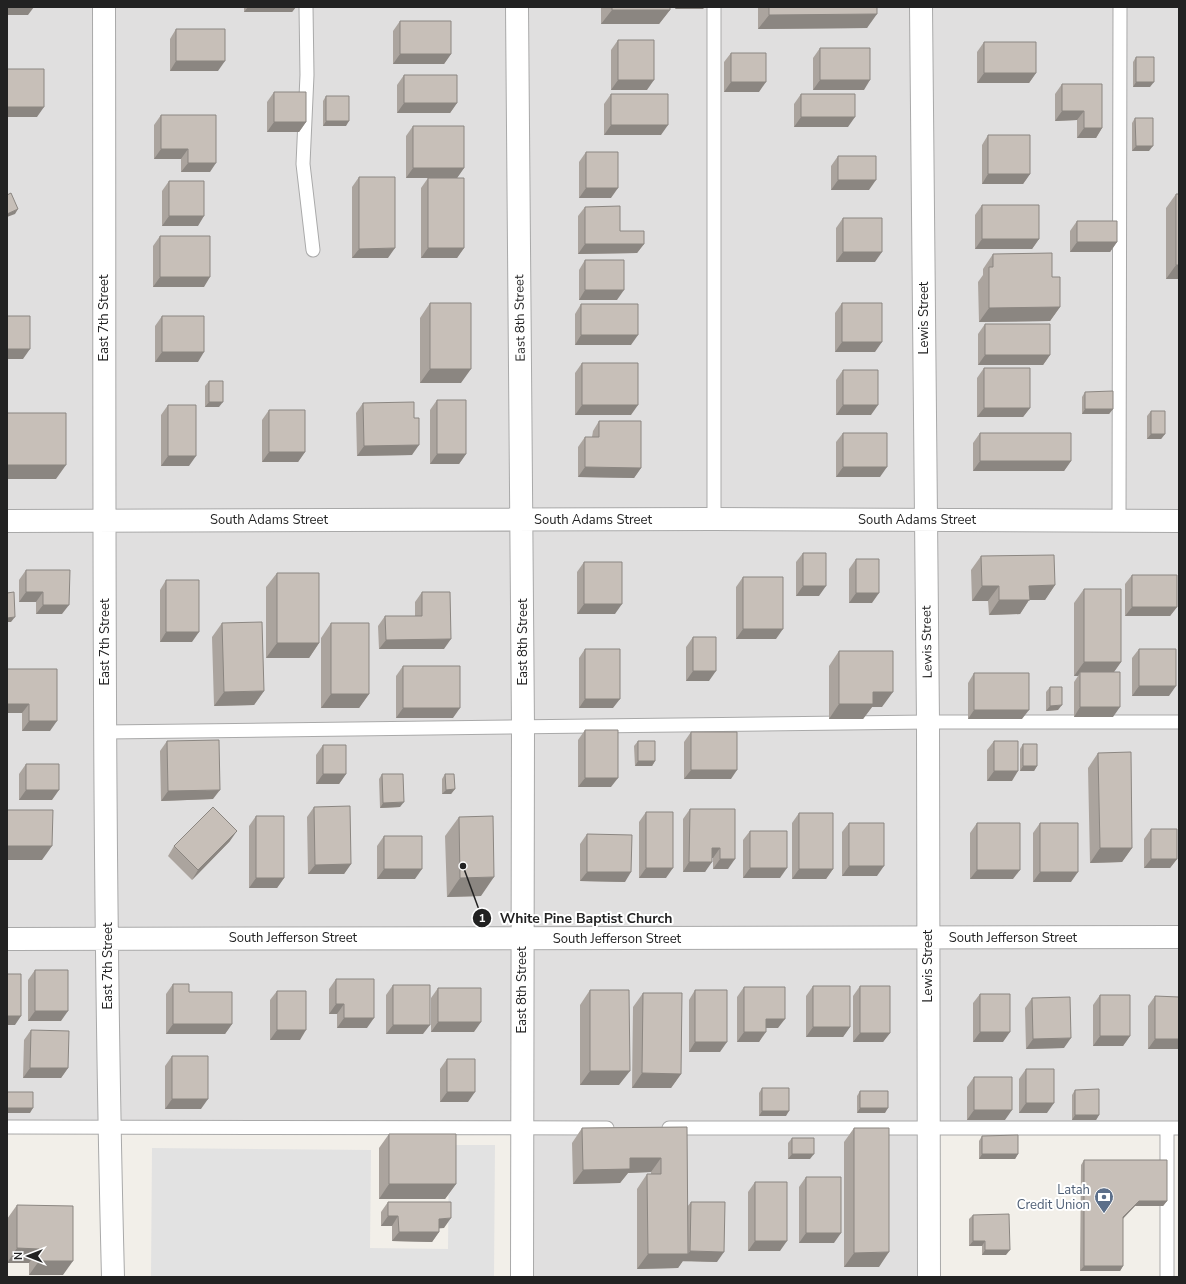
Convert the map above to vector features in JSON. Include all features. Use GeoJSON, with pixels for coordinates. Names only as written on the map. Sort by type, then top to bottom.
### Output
{"type":"FeatureCollection","features":[{"type":"Feature","properties":{"kind":"street","name":"East 7th Street"},"geometry":{"type":"LineString","coordinates":[[104,7],[105,732],[109,1126],[113,1277]]}},
{"type":"Feature","properties":{"kind":"street","name":"East 8th Street"},"geometry":{"type":"LineString","coordinates":[[517,7],[523,727],[522,1277]]}},
{"type":"Feature","properties":{"kind":"street","name":"Lewis Street"},"geometry":{"type":"LineString","coordinates":[[921,7],[928,722],[927,1128],[929,1277]]}},
{"type":"Feature","properties":{"kind":"street","name":"South Adams Street"},"geometry":{"type":"LineString","coordinates":[[7,520],[714,519],[1179,521]]}},
{"type":"Feature","properties":{"kind":"street","name":"South Jefferson Street"},"geometry":{"type":"LineString","coordinates":[[7,939],[928,938],[1179,936]]}},
{"type":"Feature","properties":{"kind":"lane"},"geometry":{"type":"LineString","coordinates":[[306,7],[307,75],[303,164],[313,250]]}},
{"type":"Feature","properties":{"kind":"lane"},"geometry":{"type":"LineString","coordinates":[[714,7],[714,519]]}},
{"type":"Feature","properties":{"kind":"lane"},"geometry":{"type":"LineString","coordinates":[[1119,521],[1120,7]]}},
{"type":"Feature","properties":{"kind":"lane"},"geometry":{"type":"LineString","coordinates":[[105,732],[928,722],[1179,722]]}},
{"type":"Feature","properties":{"kind":"lane"},"geometry":{"type":"LineString","coordinates":[[7,1127],[618,1128]]}},
{"type":"Feature","properties":{"kind":"lane"},"geometry":{"type":"LineString","coordinates":[[658,1128],[1173,1128],[1168,1277]]}},
{"type":"Feature","properties":{"kind":"shaded area"},"geometry":{"type":"Polygon","coordinates":[[[7,7],[1179,7],[1179,1128],[927,1128],[929,1277],[522,1277],[523,1128],[7,1127],[7,7]]]}},
{"type":"Feature","properties":{"kind":"shaded area"},"geometry":{"type":"Polygon","coordinates":[[[449,1145],[495,1145],[494,1277],[151,1277],[152,1148],[371,1150],[370,1248],[448,1249],[449,1145]]]}},
{"type":"Feature","properties":{"kind":"building"},"geometry":{"type":"Polygon","coordinates":[[[612,7],[670,7],[670,10],[612,10],[612,7]]]}},
{"type":"Feature","properties":{"kind":"building"},"geometry":{"type":"Polygon","coordinates":[[[769,7],[877,7],[877,14],[769,15],[769,7]]]}},
{"type":"Feature","properties":{"kind":"building"},"geometry":{"type":"Polygon","coordinates":[[[400,21],[451,21],[451,54],[400,54],[400,21]]]}},
{"type":"Feature","properties":{"kind":"building"},"geometry":{"type":"Polygon","coordinates":[[[176,29],[225,29],[225,61],[176,61],[176,29]]]}},
{"type":"Feature","properties":{"kind":"building"},"geometry":{"type":"Polygon","coordinates":[[[618,40],[654,40],[654,80],[618,80],[618,40]]]}},
{"type":"Feature","properties":{"kind":"building"},"geometry":{"type":"Polygon","coordinates":[[[984,42],[1036,42],[1036,73],[984,73],[984,42]]]}},
{"type":"Feature","properties":{"kind":"building"},"geometry":{"type":"Polygon","coordinates":[[[820,48],[870,48],[870,80],[820,80],[820,48]]]}},
{"type":"Feature","properties":{"kind":"building"},"geometry":{"type":"Polygon","coordinates":[[[731,53],[766,53],[766,82],[731,82],[731,53]]]}},
{"type":"Feature","properties":{"kind":"building"},"geometry":{"type":"Polygon","coordinates":[[[1136,57],[1154,57],[1154,82],[1136,82],[1136,57]]]}},
{"type":"Feature","properties":{"kind":"building"},"geometry":{"type":"Polygon","coordinates":[[[7,69],[44,69],[44,107],[7,107],[7,69]]]}},
{"type":"Feature","properties":{"kind":"building"},"geometry":{"type":"Polygon","coordinates":[[[404,75],[457,75],[457,103],[404,103],[404,75]]]}},
{"type":"Feature","properties":{"kind":"building"},"geometry":{"type":"Polygon","coordinates":[[[1062,84],[1102,84],[1102,128],[1084,128],[1084,111],[1062,111],[1062,84]]]}},
{"type":"Feature","properties":{"kind":"building"},"geometry":{"type":"Polygon","coordinates":[[[274,92],[306,92],[306,122],[274,122],[274,92]]]}},
{"type":"Feature","properties":{"kind":"building"},"geometry":{"type":"Polygon","coordinates":[[[611,94],[668,94],[668,125],[611,125],[611,94]]]}},
{"type":"Feature","properties":{"kind":"building"},"geometry":{"type":"Polygon","coordinates":[[[801,94],[855,94],[855,117],[801,117],[801,94]]]}},
{"type":"Feature","properties":{"kind":"building"},"geometry":{"type":"Polygon","coordinates":[[[326,96],[349,96],[349,121],[326,121],[326,96]]]}},
{"type":"Feature","properties":{"kind":"building"},"geometry":{"type":"Polygon","coordinates":[[[161,115],[216,115],[216,163],[188,163],[188,149],[161,149],[161,115]]]}},
{"type":"Feature","properties":{"kind":"building"},"geometry":{"type":"Polygon","coordinates":[[[1135,118],[1153,118],[1153,146],[1136,146],[1135,118]]]}},
{"type":"Feature","properties":{"kind":"building"},"geometry":{"type":"Polygon","coordinates":[[[413,126],[464,126],[464,168],[413,168],[413,126]]]}},
{"type":"Feature","properties":{"kind":"building"},"geometry":{"type":"Polygon","coordinates":[[[988,135],[1030,135],[1030,174],[988,174],[988,135]]]}},
{"type":"Feature","properties":{"kind":"building"},"geometry":{"type":"Polygon","coordinates":[[[586,152],[618,152],[618,188],[586,188],[586,152]]]}},
{"type":"Feature","properties":{"kind":"building"},"geometry":{"type":"Polygon","coordinates":[[[838,156],[876,156],[876,180],[838,180],[838,156]]]}},
{"type":"Feature","properties":{"kind":"building"},"geometry":{"type":"Polygon","coordinates":[[[359,177],[395,177],[395,248],[359,249],[359,177]]]}},
{"type":"Feature","properties":{"kind":"building"},"geometry":{"type":"Polygon","coordinates":[[[428,178],[464,178],[464,248],[428,248],[428,178]]]}},
{"type":"Feature","properties":{"kind":"building"},"geometry":{"type":"Polygon","coordinates":[[[169,181],[204,181],[204,216],[169,216],[169,181]]]}},
{"type":"Feature","properties":{"kind":"building"},"geometry":{"type":"Polygon","coordinates":[[[11,193],[18,209],[7,214],[7,195],[11,193]]]}},
{"type":"Feature","properties":{"kind":"building"},"geometry":{"type":"Polygon","coordinates":[[[1176,194],[1179,194],[1179,265],[1176,265],[1176,194]]]}},
{"type":"Feature","properties":{"kind":"building"},"geometry":{"type":"Polygon","coordinates":[[[982,205],[1039,205],[1039,239],[982,239],[982,205]]]}},
{"type":"Feature","properties":{"kind":"building"},"geometry":{"type":"Polygon","coordinates":[[[620,206],[620,231],[644,231],[644,244],[585,244],[585,207],[620,206]]]}},
{"type":"Feature","properties":{"kind":"building"},"geometry":{"type":"Polygon","coordinates":[[[843,218],[882,218],[882,252],[843,252],[843,218]]]}},
{"type":"Feature","properties":{"kind":"building"},"geometry":{"type":"Polygon","coordinates":[[[1077,221],[1117,221],[1117,242],[1077,242],[1077,221]]]}},
{"type":"Feature","properties":{"kind":"building"},"geometry":{"type":"Polygon","coordinates":[[[160,236],[210,236],[210,277],[160,277],[160,236]]]}},
{"type":"Feature","properties":{"kind":"building"},"geometry":{"type":"Polygon","coordinates":[[[1052,253],[1052,277],[1060,277],[1060,307],[989,308],[989,267],[993,267],[993,254],[1052,253]]]}},
{"type":"Feature","properties":{"kind":"building"},"geometry":{"type":"Polygon","coordinates":[[[585,260],[624,260],[624,290],[585,290],[585,260]]]}},
{"type":"Feature","properties":{"kind":"building"},"geometry":{"type":"Polygon","coordinates":[[[430,303],[471,303],[471,369],[430,369],[430,303]]]}},
{"type":"Feature","properties":{"kind":"building"},"geometry":{"type":"Polygon","coordinates":[[[842,303],[882,303],[882,342],[842,342],[842,303]]]}},
{"type":"Feature","properties":{"kind":"building"},"geometry":{"type":"Polygon","coordinates":[[[581,304],[638,304],[638,335],[581,335],[581,304]]]}},
{"type":"Feature","properties":{"kind":"building"},"geometry":{"type":"Polygon","coordinates":[[[7,316],[30,316],[30,349],[7,349],[7,316]]]}},
{"type":"Feature","properties":{"kind":"building"},"geometry":{"type":"Polygon","coordinates":[[[162,316],[204,316],[204,352],[162,352],[162,316]]]}},
{"type":"Feature","properties":{"kind":"building"},"geometry":{"type":"Polygon","coordinates":[[[985,324],[1050,324],[1050,355],[985,355],[985,324]]]}},
{"type":"Feature","properties":{"kind":"building"},"geometry":{"type":"Polygon","coordinates":[[[582,363],[638,363],[638,405],[582,405],[582,363]]]}},
{"type":"Feature","properties":{"kind":"building"},"geometry":{"type":"Polygon","coordinates":[[[984,368],[1030,368],[1030,408],[984,408],[984,368]]]}},
{"type":"Feature","properties":{"kind":"building"},"geometry":{"type":"Polygon","coordinates":[[[843,370],[878,370],[878,405],[843,405],[843,370]]]}},
{"type":"Feature","properties":{"kind":"building"},"geometry":{"type":"Polygon","coordinates":[[[209,381],[223,381],[223,402],[209,402],[209,381]]]}},
{"type":"Feature","properties":{"kind":"building"},"geometry":{"type":"Polygon","coordinates":[[[1113,391],[1113,409],[1085,409],[1085,392],[1113,391]]]}},
{"type":"Feature","properties":{"kind":"building"},"geometry":{"type":"Polygon","coordinates":[[[437,400],[466,400],[466,454],[437,454],[437,400]]]}},
{"type":"Feature","properties":{"kind":"building"},"geometry":{"type":"Polygon","coordinates":[[[414,402],[414,418],[419,418],[419,445],[364,446],[363,403],[414,402]]]}},
{"type":"Feature","properties":{"kind":"building"},"geometry":{"type":"Polygon","coordinates":[[[168,405],[196,405],[196,456],[168,456],[168,405]]]}},
{"type":"Feature","properties":{"kind":"building"},"geometry":{"type":"Polygon","coordinates":[[[269,410],[305,410],[305,452],[269,452],[269,410]]]}},
{"type":"Feature","properties":{"kind":"building"},"geometry":{"type":"Polygon","coordinates":[[[1151,411],[1165,411],[1165,434],[1151,434],[1151,411]]]}},
{"type":"Feature","properties":{"kind":"building"},"geometry":{"type":"Polygon","coordinates":[[[7,413],[66,413],[66,465],[7,465],[7,413]]]}},
{"type":"Feature","properties":{"kind":"building"},"geometry":{"type":"Polygon","coordinates":[[[599,421],[641,421],[641,468],[585,467],[585,437],[599,437],[599,421]]]}},
{"type":"Feature","properties":{"kind":"building"},"geometry":{"type":"Polygon","coordinates":[[[843,433],[887,433],[887,467],[843,467],[843,433]]]}},
{"type":"Feature","properties":{"kind":"building"},"geometry":{"type":"Polygon","coordinates":[[[980,433],[1071,433],[1071,461],[980,461],[980,433]]]}},
{"type":"Feature","properties":{"kind":"building"},"geometry":{"type":"Polygon","coordinates":[[[803,553],[826,553],[826,586],[803,586],[803,553]]]}},
{"type":"Feature","properties":{"kind":"building"},"geometry":{"type":"Polygon","coordinates":[[[1054,555],[1055,585],[1029,586],[1030,600],[999,600],[999,586],[982,586],[981,556],[1054,555]]]}},
{"type":"Feature","properties":{"kind":"building"},"geometry":{"type":"Polygon","coordinates":[[[856,559],[879,559],[879,593],[856,593],[856,559]]]}},
{"type":"Feature","properties":{"kind":"building"},"geometry":{"type":"Polygon","coordinates":[[[584,562],[622,562],[622,604],[584,604],[584,562]]]}},
{"type":"Feature","properties":{"kind":"building"},"geometry":{"type":"Polygon","coordinates":[[[26,570],[70,570],[69,605],[43,605],[43,592],[26,592],[26,570]]]}},
{"type":"Feature","properties":{"kind":"building"},"geometry":{"type":"Polygon","coordinates":[[[277,573],[319,573],[319,643],[277,643],[277,573]]]}},
{"type":"Feature","properties":{"kind":"building"},"geometry":{"type":"Polygon","coordinates":[[[1132,575],[1177,575],[1177,607],[1132,607],[1132,575]]]}},
{"type":"Feature","properties":{"kind":"building"},"geometry":{"type":"Polygon","coordinates":[[[743,577],[783,577],[783,629],[743,629],[743,577]]]}},
{"type":"Feature","properties":{"kind":"building"},"geometry":{"type":"Polygon","coordinates":[[[166,580],[199,580],[199,632],[166,632],[166,580]]]}},
{"type":"Feature","properties":{"kind":"building"},"geometry":{"type":"Polygon","coordinates":[[[1084,589],[1121,589],[1121,662],[1084,662],[1084,589]]]}},
{"type":"Feature","properties":{"kind":"building"},"geometry":{"type":"Polygon","coordinates":[[[14,592],[15,617],[7,618],[7,593],[14,592]]]}},
{"type":"Feature","properties":{"kind":"building"},"geometry":{"type":"Polygon","coordinates":[[[422,592],[450,592],[451,639],[386,640],[385,616],[422,616],[422,592]]]}},
{"type":"Feature","properties":{"kind":"building"},"geometry":{"type":"Polygon","coordinates":[[[262,622],[264,691],[224,692],[222,623],[262,622]]]}},
{"type":"Feature","properties":{"kind":"building"},"geometry":{"type":"Polygon","coordinates":[[[331,623],[369,623],[369,694],[331,694],[331,623]]]}},
{"type":"Feature","properties":{"kind":"building"},"geometry":{"type":"Polygon","coordinates":[[[693,637],[716,637],[716,671],[693,671],[693,637]]]}},
{"type":"Feature","properties":{"kind":"building"},"geometry":{"type":"Polygon","coordinates":[[[585,649],[620,649],[620,699],[585,699],[585,649]]]}},
{"type":"Feature","properties":{"kind":"building"},"geometry":{"type":"Polygon","coordinates":[[[1139,649],[1176,649],[1176,686],[1139,686],[1139,649]]]}},
{"type":"Feature","properties":{"kind":"building"},"geometry":{"type":"Polygon","coordinates":[[[839,651],[893,651],[893,692],[873,692],[873,704],[839,704],[839,651]]]}},
{"type":"Feature","properties":{"kind":"building"},"geometry":{"type":"Polygon","coordinates":[[[403,666],[460,666],[460,708],[403,708],[403,666]]]}},
{"type":"Feature","properties":{"kind":"building"},"geometry":{"type":"Polygon","coordinates":[[[7,669],[57,669],[57,721],[29,721],[29,704],[7,704],[7,669]]]}},
{"type":"Feature","properties":{"kind":"building"},"geometry":{"type":"Polygon","coordinates":[[[1080,672],[1120,672],[1120,707],[1080,707],[1080,672]]]}},
{"type":"Feature","properties":{"kind":"building"},"geometry":{"type":"Polygon","coordinates":[[[974,673],[1029,673],[1029,710],[974,710],[974,673]]]}},
{"type":"Feature","properties":{"kind":"building"},"geometry":{"type":"Polygon","coordinates":[[[1050,687],[1062,687],[1062,705],[1050,706],[1050,687]]]}},
{"type":"Feature","properties":{"kind":"building"},"geometry":{"type":"Polygon","coordinates":[[[585,730],[618,730],[618,778],[585,778],[585,730]]]}},
{"type":"Feature","properties":{"kind":"building"},"geometry":{"type":"Polygon","coordinates":[[[691,732],[737,732],[737,770],[691,770],[691,732]]]}},
{"type":"Feature","properties":{"kind":"building"},"geometry":{"type":"Polygon","coordinates":[[[219,740],[220,790],[168,791],[167,741],[219,740]]]}},
{"type":"Feature","properties":{"kind":"building"},"geometry":{"type":"Polygon","coordinates":[[[638,741],[655,741],[655,761],[638,761],[638,741]]]}},
{"type":"Feature","properties":{"kind":"building"},"geometry":{"type":"Polygon","coordinates":[[[994,741],[1018,741],[1018,771],[994,771],[994,741]]]}},
{"type":"Feature","properties":{"kind":"building"},"geometry":{"type":"Polygon","coordinates":[[[1023,744],[1037,744],[1037,766],[1023,766],[1023,744]]]}},
{"type":"Feature","properties":{"kind":"building"},"geometry":{"type":"Polygon","coordinates":[[[323,745],[346,745],[346,774],[323,774],[323,745]]]}},
{"type":"Feature","properties":{"kind":"building"},"geometry":{"type":"Polygon","coordinates":[[[1131,752],[1132,848],[1100,848],[1098,753],[1131,752]]]}},
{"type":"Feature","properties":{"kind":"building"},"geometry":{"type":"Polygon","coordinates":[[[26,764],[59,764],[59,790],[26,790],[26,764]]]}},
{"type":"Feature","properties":{"kind":"building"},"geometry":{"type":"Polygon","coordinates":[[[382,774],[403,774],[404,802],[383,803],[382,774]]]}},
{"type":"Feature","properties":{"kind":"building"},"geometry":{"type":"Polygon","coordinates":[[[445,774],[454,774],[455,789],[446,790],[445,774]]]}},
{"type":"Feature","properties":{"kind":"building"},"geometry":{"type":"Polygon","coordinates":[[[350,806],[351,864],[315,865],[314,807],[350,806]]]}},
{"type":"Feature","properties":{"kind":"building"},"geometry":{"type":"Polygon","coordinates":[[[213,807],[237,831],[198,870],[174,846],[213,807]]]}},
{"type":"Feature","properties":{"kind":"building"},"geometry":{"type":"Polygon","coordinates":[[[690,809],[735,809],[735,859],[720,859],[720,848],[712,848],[712,862],[689,862],[690,809]]]}},
{"type":"Feature","properties":{"kind":"building"},"geometry":{"type":"Polygon","coordinates":[[[7,810],[53,810],[52,846],[7,846],[7,810]]]}},
{"type":"Feature","properties":{"kind":"building"},"geometry":{"type":"Polygon","coordinates":[[[646,812],[673,812],[673,868],[646,868],[646,812]]]}},
{"type":"Feature","properties":{"kind":"building"},"geometry":{"type":"Polygon","coordinates":[[[799,813],[833,813],[833,869],[799,869],[799,813]]]}},
{"type":"Feature","properties":{"kind":"building"},"geometry":{"type":"Polygon","coordinates":[[[256,816],[284,816],[284,878],[256,878],[256,816]]]}},
{"type":"Feature","properties":{"kind":"building"},"geometry":{"type":"Polygon","coordinates":[[[493,816],[494,877],[460,878],[459,817],[493,816]]]}},
{"type":"Feature","properties":{"kind":"building"},"geometry":{"type":"Polygon","coordinates":[[[849,823],[884,823],[884,866],[849,866],[849,823]]]}},
{"type":"Feature","properties":{"kind":"building"},"geometry":{"type":"Polygon","coordinates":[[[977,823],[1020,823],[1020,870],[977,870],[977,823]]]}},
{"type":"Feature","properties":{"kind":"building"},"geometry":{"type":"Polygon","coordinates":[[[1040,823],[1078,823],[1078,872],[1040,872],[1040,823]]]}},
{"type":"Feature","properties":{"kind":"building"},"geometry":{"type":"Polygon","coordinates":[[[1151,829],[1177,829],[1177,859],[1151,859],[1151,829]]]}},
{"type":"Feature","properties":{"kind":"building"},"geometry":{"type":"Polygon","coordinates":[[[750,831],[787,831],[787,868],[750,868],[750,831]]]}},
{"type":"Feature","properties":{"kind":"building"},"geometry":{"type":"Polygon","coordinates":[[[587,834],[632,835],[631,872],[587,872],[587,834]]]}},
{"type":"Feature","properties":{"kind":"building"},"geometry":{"type":"Polygon","coordinates":[[[384,836],[422,836],[422,869],[384,869],[384,836]]]}},
{"type":"Feature","properties":{"kind":"building"},"geometry":{"type":"Polygon","coordinates":[[[35,970],[68,970],[68,1011],[35,1011],[35,970]]]}},
{"type":"Feature","properties":{"kind":"building"},"geometry":{"type":"Polygon","coordinates":[[[7,974],[21,974],[21,1016],[7,1016],[7,974]]]}},
{"type":"Feature","properties":{"kind":"building"},"geometry":{"type":"Polygon","coordinates":[[[336,979],[374,979],[374,1018],[344,1018],[344,1004],[336,1004],[336,979]]]}},
{"type":"Feature","properties":{"kind":"building"},"geometry":{"type":"Polygon","coordinates":[[[173,984],[189,984],[189,992],[232,992],[232,1024],[173,1024],[173,984]]]}},
{"type":"Feature","properties":{"kind":"building"},"geometry":{"type":"Polygon","coordinates":[[[393,985],[430,985],[430,1025],[393,1025],[393,985]]]}},
{"type":"Feature","properties":{"kind":"building"},"geometry":{"type":"Polygon","coordinates":[[[813,986],[850,986],[850,1027],[813,1027],[813,986]]]}},
{"type":"Feature","properties":{"kind":"building"},"geometry":{"type":"Polygon","coordinates":[[[860,986],[890,986],[890,1033],[860,1033],[860,986]]]}},
{"type":"Feature","properties":{"kind":"building"},"geometry":{"type":"Polygon","coordinates":[[[744,987],[785,987],[785,1019],[766,1019],[766,1032],[744,1032],[744,987]]]}},
{"type":"Feature","properties":{"kind":"building"},"geometry":{"type":"Polygon","coordinates":[[[438,988],[481,988],[481,1022],[438,1022],[438,988]]]}},
{"type":"Feature","properties":{"kind":"building"},"geometry":{"type":"Polygon","coordinates":[[[590,990],[629,990],[630,1071],[590,1071],[590,990]]]}},
{"type":"Feature","properties":{"kind":"building"},"geometry":{"type":"Polygon","coordinates":[[[695,990],[727,990],[727,1042],[695,1042],[695,990]]]}},
{"type":"Feature","properties":{"kind":"building"},"geometry":{"type":"Polygon","coordinates":[[[277,991],[306,991],[306,1030],[277,1030],[277,991]]]}},
{"type":"Feature","properties":{"kind":"building"},"geometry":{"type":"Polygon","coordinates":[[[643,993],[682,993],[681,1074],[642,1073],[643,993]]]}},
{"type":"Feature","properties":{"kind":"building"},"geometry":{"type":"Polygon","coordinates":[[[980,994],[1010,994],[1010,1032],[980,1032],[980,994]]]}},
{"type":"Feature","properties":{"kind":"building"},"geometry":{"type":"Polygon","coordinates":[[[1100,995],[1130,995],[1130,1036],[1100,1036],[1100,995]]]}},
{"type":"Feature","properties":{"kind":"building"},"geometry":{"type":"Polygon","coordinates":[[[1155,996],[1179,997],[1179,1039],[1155,1039],[1155,996]]]}},
{"type":"Feature","properties":{"kind":"building"},"geometry":{"type":"Polygon","coordinates":[[[1070,997],[1071,1038],[1033,1039],[1032,998],[1070,997]]]}},
{"type":"Feature","properties":{"kind":"building"},"geometry":{"type":"Polygon","coordinates":[[[31,1030],[69,1031],[68,1068],[30,1068],[31,1030]]]}},
{"type":"Feature","properties":{"kind":"building"},"geometry":{"type":"Polygon","coordinates":[[[172,1056],[208,1056],[208,1099],[172,1099],[172,1056]]]}},
{"type":"Feature","properties":{"kind":"building"},"geometry":{"type":"Polygon","coordinates":[[[447,1059],[475,1059],[475,1092],[447,1092],[447,1059]]]}},
{"type":"Feature","properties":{"kind":"building"},"geometry":{"type":"Polygon","coordinates":[[[1026,1069],[1054,1069],[1054,1103],[1026,1103],[1026,1069]]]}},
{"type":"Feature","properties":{"kind":"building"},"geometry":{"type":"Polygon","coordinates":[[[974,1077],[1012,1077],[1012,1110],[974,1110],[974,1077]]]}},
{"type":"Feature","properties":{"kind":"building"},"geometry":{"type":"Polygon","coordinates":[[[762,1088],[789,1088],[789,1111],[762,1111],[762,1088]]]}},
{"type":"Feature","properties":{"kind":"building"},"geometry":{"type":"Polygon","coordinates":[[[1099,1089],[1099,1115],[1075,1115],[1075,1090],[1099,1089]]]}},
{"type":"Feature","properties":{"kind":"building"},"geometry":{"type":"Polygon","coordinates":[[[860,1091],[888,1091],[888,1108],[860,1108],[860,1091]]]}},
{"type":"Feature","properties":{"kind":"building"},"geometry":{"type":"Polygon","coordinates":[[[7,1092],[33,1092],[33,1108],[7,1108],[7,1092]]]}},
{"type":"Feature","properties":{"kind":"building"},"geometry":{"type":"Polygon","coordinates":[[[687,1127],[688,1254],[648,1254],[647,1174],[661,1174],[661,1158],[630,1158],[630,1169],[583,1170],[582,1128],[687,1127]]]}},
{"type":"Feature","properties":{"kind":"building"},"geometry":{"type":"Polygon","coordinates":[[[854,1128],[889,1128],[889,1252],[854,1253],[854,1128]]]}},
{"type":"Feature","properties":{"kind":"building"},"geometry":{"type":"Polygon","coordinates":[[[389,1134],[456,1134],[456,1184],[389,1184],[389,1134]]]}},
{"type":"Feature","properties":{"kind":"building"},"geometry":{"type":"Polygon","coordinates":[[[1018,1135],[1018,1154],[982,1154],[982,1136],[1018,1135]]]}},
{"type":"Feature","properties":{"kind":"building"},"geometry":{"type":"Polygon","coordinates":[[[792,1138],[814,1138],[814,1154],[792,1154],[792,1138]]]}},
{"type":"Feature","properties":{"kind":"building","name":"Latah Credit Union"},"geometry":{"type":"Polygon","coordinates":[[[1084,1160],[1167,1160],[1167,1201],[1139,1201],[1123,1217],[1123,1266],[1084,1266],[1084,1160]]]}},
{"type":"Feature","properties":{"kind":"building"},"geometry":{"type":"Polygon","coordinates":[[[806,1177],[841,1177],[841,1233],[806,1233],[806,1177]]]}},
{"type":"Feature","properties":{"kind":"building"},"geometry":{"type":"Polygon","coordinates":[[[755,1182],[787,1182],[787,1241],[755,1241],[755,1182]]]}},
{"type":"Feature","properties":{"kind":"building"},"geometry":{"type":"Polygon","coordinates":[[[388,1202],[451,1202],[451,1218],[439,1219],[439,1232],[399,1232],[398,1216],[388,1216],[388,1202]]]}},
{"type":"Feature","properties":{"kind":"building"},"geometry":{"type":"Polygon","coordinates":[[[691,1202],[725,1202],[724,1252],[690,1251],[691,1202]]]}},
{"type":"Feature","properties":{"kind":"building"},"geometry":{"type":"Polygon","coordinates":[[[17,1205],[73,1206],[73,1261],[39,1261],[39,1249],[17,1248],[17,1205]]]}},
{"type":"Feature","properties":{"kind":"building"},"geometry":{"type":"Polygon","coordinates":[[[1009,1214],[1010,1250],[985,1250],[985,1241],[973,1241],[973,1215],[1009,1214]]]}},
{"type":"Feature","properties":{"kind":"place","name":"White Pine Baptist Church"},"geometry":{"type":"Point","coordinates":[463,866]}},
{"type":"Feature","properties":{"kind":"place","name":"Latah Credit Union"},"geometry":{"type":"Point","coordinates":[1104,1214]}}]}
